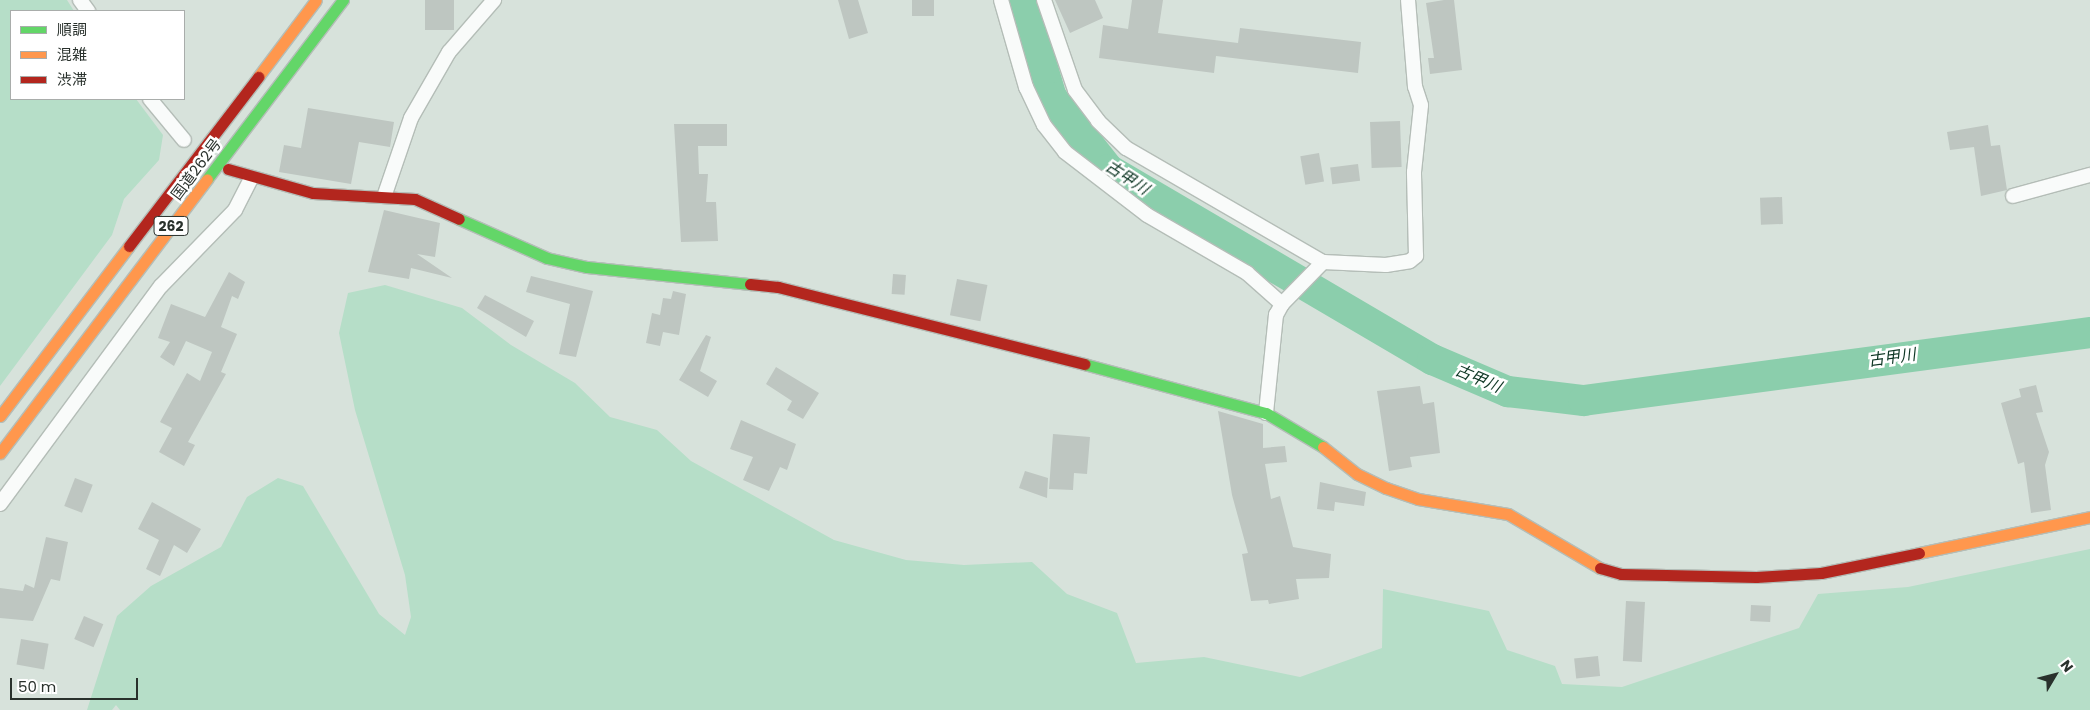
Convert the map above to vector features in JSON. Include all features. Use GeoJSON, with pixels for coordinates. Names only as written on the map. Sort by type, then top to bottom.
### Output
{"type":"FeatureCollection","features":[{"type":"Feature","properties":{"kind":"main road","name":"国道262号"},"geometry":{"type":"LineString","coordinates":[[0,416],[316,0]]}},
{"type":"Feature","properties":{"kind":"main road","name":"国道262号"},"geometry":{"type":"LineString","coordinates":[[0,453],[343,0]]}},
{"type":"Feature","properties":{"kind":"main road"},"geometry":{"type":"LineString","coordinates":[[228,169],[251,179],[313,193],[385,194],[448,212],[547,258],[588,267],[778,287],[1266,413],[1301,430],[1357,474],[1386,488],[1418,499],[1508,514],[1601,569],[1629,574],[1770,577],[1820,573],[2090,517]]}},
{"type":"Feature","properties":{"kind":"street"},"geometry":{"type":"LineString","coordinates":[[385,194],[411,118],[450,52],[494,0]]}},
{"type":"Feature","properties":{"kind":"street"},"geometry":{"type":"LineString","coordinates":[[1001,0],[1026,87],[1044,125],[1065,152],[1147,215],[1247,273],[1282,304]]}},
{"type":"Feature","properties":{"kind":"street"},"geometry":{"type":"LineString","coordinates":[[1044,0],[1075,90],[1112,135],[1152,164],[1320,265],[1386,266],[1410,262],[1416,256],[1414,172],[1421,105],[1414,87],[1408,0]]}},
{"type":"Feature","properties":{"kind":"street"},"geometry":{"type":"LineString","coordinates":[[151,100],[184,140]]}},
{"type":"Feature","properties":{"kind":"street"},"geometry":{"type":"LineString","coordinates":[[2013,196],[2090,174]]}},
{"type":"Feature","properties":{"kind":"street"},"geometry":{"type":"LineString","coordinates":[[0,504],[161,286],[235,210],[251,179]]}},
{"type":"Feature","properties":{"kind":"street"},"geometry":{"type":"LineString","coordinates":[[1266,413],[1276,315],[1282,304],[1320,265]]}},
{"type":"Feature","properties":{"kind":"green space"},"geometry":{"type":"Polygon","coordinates":[[[0,0],[67,0],[73,10],[10,10],[10,100],[137,100],[163,135],[159,160],[124,199],[112,235],[0,386],[0,0]]]}},
{"type":"Feature","properties":{"kind":"green space"},"geometry":{"type":"Polygon","coordinates":[[[385,285],[462,308],[511,345],[575,383],[610,417],[657,430],[691,461],[834,540],[906,560],[964,565],[1032,562],[1067,594],[1117,613],[1136,663],[1204,657],[1300,677],[1382,648],[1383,589],[1489,611],[1507,650],[1555,666],[1562,684],[1622,687],[1799,628],[1818,594],[1908,587],[2090,549],[2090,710],[120,710],[116,705],[112,710],[87,710],[117,616],[151,586],[221,547],[247,497],[278,478],[303,486],[379,614],[405,635],[411,617],[405,575],[355,410],[339,333],[348,293],[385,285]]]}},
{"type":"Feature","properties":{"kind":"building"},"geometry":{"type":"Polygon","coordinates":[[[425,0],[454,0],[454,30],[425,30],[425,0]]]}},
{"type":"Feature","properties":{"kind":"building"},"geometry":{"type":"Polygon","coordinates":[[[838,0],[858,0],[868,33],[849,39],[838,0]]]}},
{"type":"Feature","properties":{"kind":"building"},"geometry":{"type":"Polygon","coordinates":[[[912,0],[934,0],[934,16],[912,16],[912,0]]]}},
{"type":"Feature","properties":{"kind":"building"},"geometry":{"type":"Polygon","coordinates":[[[1055,0],[1095,0],[1103,18],[1070,33],[1055,0]]]}},
{"type":"Feature","properties":{"kind":"building"},"geometry":{"type":"Polygon","coordinates":[[[1132,0],[1163,0],[1158,33],[1238,43],[1240,28],[1361,42],[1358,73],[1216,56],[1214,73],[1099,58],[1103,25],[1128,29],[1132,0]]]}},
{"type":"Feature","properties":{"kind":"building"},"geometry":{"type":"Polygon","coordinates":[[[1454,0],[1462,70],[1430,74],[1428,58],[1434,58],[1426,3],[1454,0]]]}},
{"type":"Feature","properties":{"kind":"building"},"geometry":{"type":"Polygon","coordinates":[[[308,108],[394,122],[390,147],[359,142],[351,184],[279,172],[284,145],[301,148],[308,108]]]}},
{"type":"Feature","properties":{"kind":"building"},"geometry":{"type":"Polygon","coordinates":[[[1400,121],[1402,167],[1372,168],[1370,122],[1400,121]]]}},
{"type":"Feature","properties":{"kind":"building"},"geometry":{"type":"Polygon","coordinates":[[[674,124],[727,124],[727,146],[698,146],[699,174],[708,174],[706,202],[716,202],[718,241],[681,242],[674,124]]]}},
{"type":"Feature","properties":{"kind":"building"},"geometry":{"type":"Polygon","coordinates":[[[1988,125],[1991,146],[2000,145],[2007,190],[1981,196],[1974,147],[1950,150],[1947,132],[1988,125]]]}},
{"type":"Feature","properties":{"kind":"building"},"geometry":{"type":"Polygon","coordinates":[[[1319,153],[1324,182],[1305,185],[1300,156],[1319,153]]]}},
{"type":"Feature","properties":{"kind":"building"},"geometry":{"type":"Polygon","coordinates":[[[1358,164],[1360,181],[1332,184],[1330,167],[1358,164]]]}},
{"type":"Feature","properties":{"kind":"building"},"geometry":{"type":"Polygon","coordinates":[[[1782,197],[1783,224],[1761,225],[1760,198],[1782,197]]]}},
{"type":"Feature","properties":{"kind":"building"},"geometry":{"type":"Polygon","coordinates":[[[384,210],[440,223],[435,257],[417,254],[452,278],[411,268],[409,279],[368,272],[384,210]]]}},
{"type":"Feature","properties":{"kind":"building"},"geometry":{"type":"Polygon","coordinates":[[[229,272],[245,282],[238,299],[232,296],[221,327],[237,334],[221,372],[226,374],[188,442],[195,445],[184,466],[159,452],[172,428],[160,422],[187,373],[200,381],[212,352],[186,341],[174,366],[160,357],[170,342],[158,338],[171,304],[205,317],[229,272]]]}},
{"type":"Feature","properties":{"kind":"building"},"geometry":{"type":"Polygon","coordinates":[[[893,274],[906,275],[905,295],[892,294],[893,274]]]}},
{"type":"Feature","properties":{"kind":"building"},"geometry":{"type":"Polygon","coordinates":[[[531,276],[593,291],[576,357],[559,354],[570,304],[526,292],[531,276]]]}},
{"type":"Feature","properties":{"kind":"building"},"geometry":{"type":"Polygon","coordinates":[[[957,279],[987,285],[980,321],[950,315],[957,279]]]}},
{"type":"Feature","properties":{"kind":"building"},"geometry":{"type":"Polygon","coordinates":[[[673,291],[686,294],[679,335],[663,332],[660,346],[646,343],[652,313],[660,315],[663,298],[671,299],[673,291]]]}},
{"type":"Feature","properties":{"kind":"building"},"geometry":{"type":"Polygon","coordinates":[[[485,295],[534,321],[526,337],[477,308],[485,295]]]}},
{"type":"Feature","properties":{"kind":"building"},"geometry":{"type":"Polygon","coordinates":[[[706,335],[711,337],[700,371],[717,381],[708,397],[679,380],[706,335]]]}},
{"type":"Feature","properties":{"kind":"building"},"geometry":{"type":"Polygon","coordinates":[[[776,367],[819,393],[803,419],[787,410],[792,401],[766,384],[776,367]]]}},
{"type":"Feature","properties":{"kind":"building"},"geometry":{"type":"Polygon","coordinates":[[[2036,385],[2043,412],[2036,413],[2049,452],[2045,465],[2051,510],[2031,513],[2024,462],[2018,464],[2001,403],[2021,397],[2019,389],[2036,385]]]}},
{"type":"Feature","properties":{"kind":"building"},"geometry":{"type":"Polygon","coordinates":[[[1420,386],[1423,404],[1434,402],[1440,453],[1410,457],[1412,467],[1389,471],[1377,391],[1420,386]]]}},
{"type":"Feature","properties":{"kind":"building"},"geometry":{"type":"Polygon","coordinates":[[[1218,411],[1263,424],[1263,448],[1285,446],[1287,462],[1265,464],[1271,499],[1280,496],[1293,547],[1331,554],[1329,578],[1296,579],[1299,599],[1269,604],[1268,600],[1251,601],[1242,554],[1248,553],[1232,495],[1218,411]]]}},
{"type":"Feature","properties":{"kind":"building"},"geometry":{"type":"Polygon","coordinates":[[[741,420],[796,444],[787,470],[780,467],[769,491],[743,480],[753,457],[730,449],[741,420]]]}},
{"type":"Feature","properties":{"kind":"building"},"geometry":{"type":"Polygon","coordinates":[[[1053,434],[1090,437],[1087,474],[1074,473],[1073,490],[1049,489],[1053,434]]]}},
{"type":"Feature","properties":{"kind":"building"},"geometry":{"type":"Polygon","coordinates":[[[1025,471],[1048,478],[1047,498],[1019,488],[1025,471]]]}},
{"type":"Feature","properties":{"kind":"building"},"geometry":{"type":"Polygon","coordinates":[[[75,478],[93,485],[82,513],[64,506],[75,478]]]}},
{"type":"Feature","properties":{"kind":"building"},"geometry":{"type":"Polygon","coordinates":[[[1320,482],[1366,492],[1364,506],[1335,502],[1334,511],[1317,509],[1320,482]]]}},
{"type":"Feature","properties":{"kind":"building"},"geometry":{"type":"Polygon","coordinates":[[[152,502],[201,529],[187,553],[174,545],[160,576],[146,569],[159,540],[138,529],[152,502]]]}},
{"type":"Feature","properties":{"kind":"building"},"geometry":{"type":"Polygon","coordinates":[[[46,537],[68,542],[60,581],[51,579],[33,621],[0,618],[0,588],[23,591],[25,584],[34,588],[46,537]]]}},
{"type":"Feature","properties":{"kind":"building"},"geometry":{"type":"Polygon","coordinates":[[[1626,601],[1645,602],[1642,662],[1623,661],[1626,601]]]}},
{"type":"Feature","properties":{"kind":"building"},"geometry":{"type":"Polygon","coordinates":[[[1751,605],[1771,606],[1770,622],[1750,621],[1751,605]]]}},
{"type":"Feature","properties":{"kind":"building"},"geometry":{"type":"Polygon","coordinates":[[[84,616],[103,624],[94,647],[74,639],[84,616]]]}},
{"type":"Feature","properties":{"kind":"building"},"geometry":{"type":"Polygon","coordinates":[[[21,639],[49,644],[44,669],[16,665],[21,639]]]}},
{"type":"Feature","properties":{"kind":"building"},"geometry":{"type":"Polygon","coordinates":[[[1598,656],[1600,676],[1576,678],[1574,659],[1598,656]]]}},
{"type":"Feature","properties":{"kind":"waterway","name":"古甲川"},"geometry":{"type":"LineString","coordinates":[[1022,0],[1051,97],[1108,169],[1432,359],[1507,391],[1583,400],[2090,332]]}},
{"type":"Feature","properties":{"kind":"traffic: fast"},"geometry":{"type":"LineString","coordinates":[[207,179],[343,0]]}},
{"type":"Feature","properties":{"kind":"traffic: fast"},"geometry":{"type":"LineString","coordinates":[[459,219],[547,258],[587,267],[750,284]]}},
{"type":"Feature","properties":{"kind":"traffic: fast"},"geometry":{"type":"LineString","coordinates":[[1084,364],[1266,413],[1323,447]]}},
{"type":"Feature","properties":{"kind":"traffic: slow"},"geometry":{"type":"LineString","coordinates":[[258,77],[316,0]]}},
{"type":"Feature","properties":{"kind":"traffic: slow"},"geometry":{"type":"LineString","coordinates":[[0,453],[207,179]]}},
{"type":"Feature","properties":{"kind":"traffic: slow"},"geometry":{"type":"LineString","coordinates":[[0,416],[129,246]]}},
{"type":"Feature","properties":{"kind":"traffic: slow"},"geometry":{"type":"LineString","coordinates":[[1323,447],[1357,474],[1386,488],[1418,499],[1508,514],[1600,568]]}},
{"type":"Feature","properties":{"kind":"traffic: slow"},"geometry":{"type":"LineString","coordinates":[[1919,553],[2090,517]]}},
{"type":"Feature","properties":{"kind":"traffic: jam"},"geometry":{"type":"LineString","coordinates":[[129,246],[258,77]]}},
{"type":"Feature","properties":{"kind":"traffic: jam"},"geometry":{"type":"LineString","coordinates":[[228,169],[313,193],[415,199],[459,219]]}},
{"type":"Feature","properties":{"kind":"traffic: jam"},"geometry":{"type":"LineString","coordinates":[[750,284],[778,287],[1084,364]]}},
{"type":"Feature","properties":{"kind":"traffic: jam"},"geometry":{"type":"LineString","coordinates":[[1600,568],[1621,574],[1756,577],[1821,573],[1919,553]]}}]}
